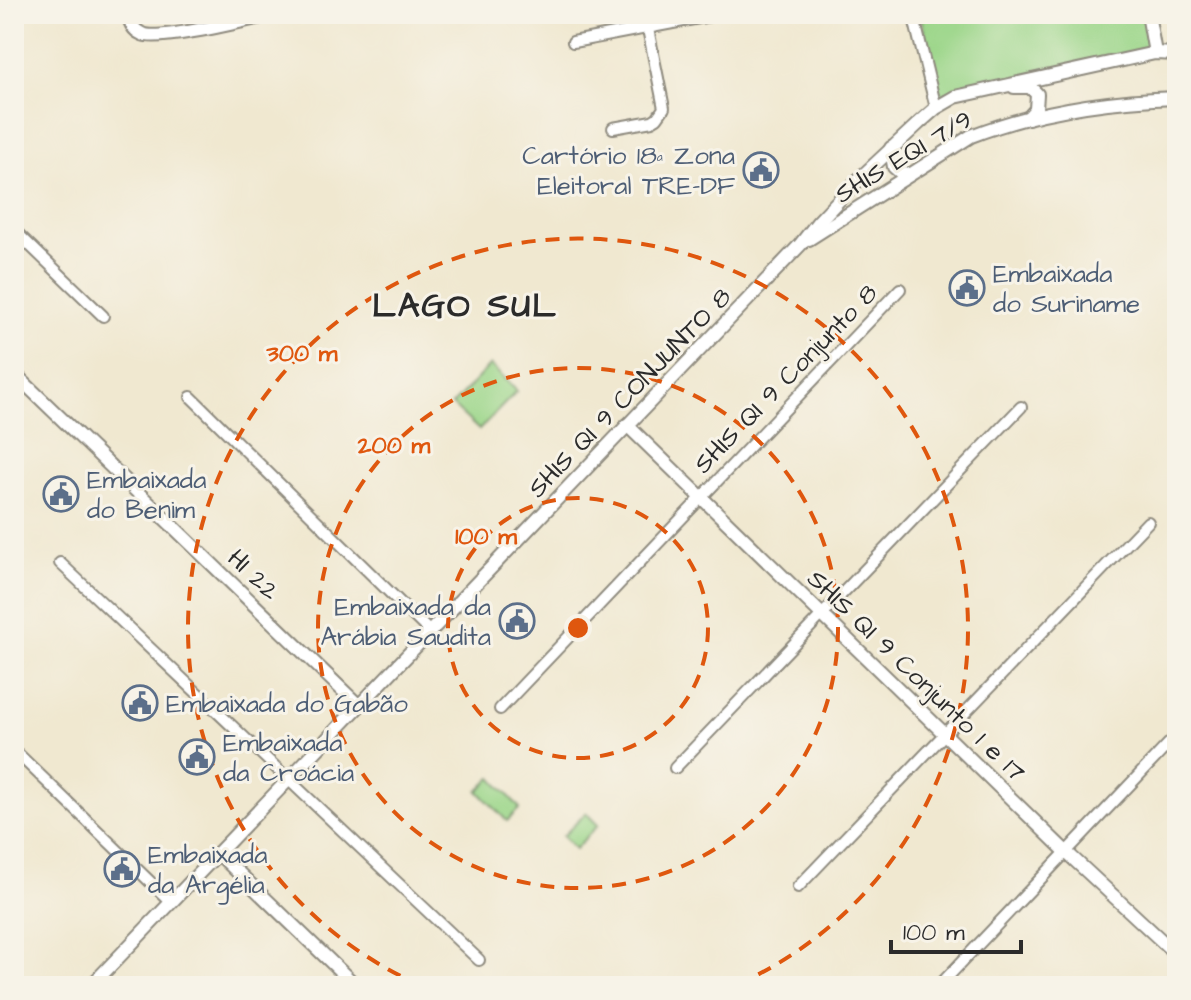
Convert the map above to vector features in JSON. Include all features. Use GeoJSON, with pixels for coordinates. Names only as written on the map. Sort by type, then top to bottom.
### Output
{"type":"FeatureCollection","features":[{"type":"Feature","properties":{"kind":"street"},"geometry":{"type":"LineString","coordinates":[[128,14],[132,27],[138,33],[158,37],[274,14]]}},
{"type":"Feature","properties":{"kind":"street"},"geometry":{"type":"LineString","coordinates":[[613,128],[652,121],[664,108],[645,14]]}},
{"type":"Feature","properties":{"kind":"street"},"geometry":{"type":"LineString","coordinates":[[573,42],[720,14]]}},
{"type":"Feature","properties":{"kind":"street"},"geometry":{"type":"LineString","coordinates":[[913,14],[936,108]]}},
{"type":"Feature","properties":{"kind":"street"},"geometry":{"type":"LineString","coordinates":[[1148,14],[1155,53]]}},
{"type":"Feature","properties":{"kind":"street"},"geometry":{"type":"LineString","coordinates":[[800,245],[818,222],[891,148],[936,108],[955,97],[1155,53],[1177,54]]}},
{"type":"Feature","properties":{"kind":"street"},"geometry":{"type":"LineString","coordinates":[[992,87],[1030,87],[1038,98],[1036,109],[1028,118]]}},
{"type":"Feature","properties":{"kind":"street","name":"SHIS EQI 7/9"},"geometry":{"type":"LineString","coordinates":[[800,245],[971,136],[1028,118],[1108,104],[1177,98]]}},
{"type":"Feature","properties":{"kind":"street"},"geometry":{"type":"LineString","coordinates":[[891,148],[894,167],[908,174]]}},
{"type":"Feature","properties":{"kind":"street"},"geometry":{"type":"LineString","coordinates":[[14,230],[103,316]]}},
{"type":"Feature","properties":{"kind":"street","name":"SHIS QI 9 CONJUNTO 8"},"geometry":{"type":"LineString","coordinates":[[91,986],[800,245]]}},
{"type":"Feature","properties":{"kind":"street","name":"SHIS QI 9 Conjunto 8"},"geometry":{"type":"LineString","coordinates":[[500,709],[900,289]]}},
{"type":"Feature","properties":{"kind":"street","name":"HI 22"},"geometry":{"type":"LineString","coordinates":[[14,373],[359,706]]}},
{"type":"Feature","properties":{"kind":"street"},"geometry":{"type":"LineString","coordinates":[[191,397],[430,632]]}},
{"type":"Feature","properties":{"kind":"street"},"geometry":{"type":"LineString","coordinates":[[675,768],[1021,407]]}},
{"type":"Feature","properties":{"kind":"street","name":"SHIS QI 9 Conjunto 1 e 17"},"geometry":{"type":"LineString","coordinates":[[627,425],[1065,851],[1177,955]]}},
{"type":"Feature","properties":{"kind":"street"},"geometry":{"type":"LineString","coordinates":[[798,887],[1148,522]]}},
{"type":"Feature","properties":{"kind":"street"},"geometry":{"type":"LineString","coordinates":[[60,563],[479,960]]}},
{"type":"Feature","properties":{"kind":"street"},"geometry":{"type":"LineString","coordinates":[[939,986],[1177,735]]}},
{"type":"Feature","properties":{"kind":"street"},"geometry":{"type":"LineString","coordinates":[[14,750],[171,902]]}},
{"type":"Feature","properties":{"kind":"street"},"geometry":{"type":"LineString","coordinates":[[218,853],[356,986]]}},
{"type":"Feature","properties":{"kind":"green space"},"geometry":{"type":"Polygon","coordinates":[[[920,14],[1144,14],[1151,48],[939,95],[920,14]]]}},
{"type":"Feature","properties":{"kind":"green space"},"geometry":{"type":"Polygon","coordinates":[[[490,365],[517,391],[479,430],[452,405],[490,365]]]}},
{"type":"Feature","properties":{"kind":"green space"},"geometry":{"type":"Polygon","coordinates":[[[492,778],[520,808],[507,821],[478,791],[492,778]]]}},
{"type":"Feature","properties":{"kind":"green space"},"geometry":{"type":"Polygon","coordinates":[[[586,813],[598,825],[575,849],[563,836],[586,813]]]}},
{"type":"Feature","properties":{"kind":"place","name":"Cartório 18ª Zona Eleitoral TRE-DF"},"geometry":{"type":"Point","coordinates":[761,170]}},
{"type":"Feature","properties":{"kind":"place","name":"Embaixada do Suriname"},"geometry":{"type":"Point","coordinates":[967,288]}},
{"type":"Feature","properties":{"kind":"place","name":"Embaixada do Benim"},"geometry":{"type":"Point","coordinates":[61,494]}},
{"type":"Feature","properties":{"kind":"place","name":"Embaixada da Arábia Saudita"},"geometry":{"type":"Point","coordinates":[517,621]}},
{"type":"Feature","properties":{"kind":"place","name":"Embaixada do Gabão"},"geometry":{"type":"Point","coordinates":[140,703]}},
{"type":"Feature","properties":{"kind":"place","name":"Embaixada da Croácia"},"geometry":{"type":"Point","coordinates":[197,757]}},
{"type":"Feature","properties":{"kind":"place","name":"Embaixada da Argélia"},"geometry":{"type":"Point","coordinates":[122,869]}},
{"type":"Feature","properties":{"kind":"district","name":"LAGO SUL"},"geometry":{"type":"Point","coordinates":[465,304]}}]}
